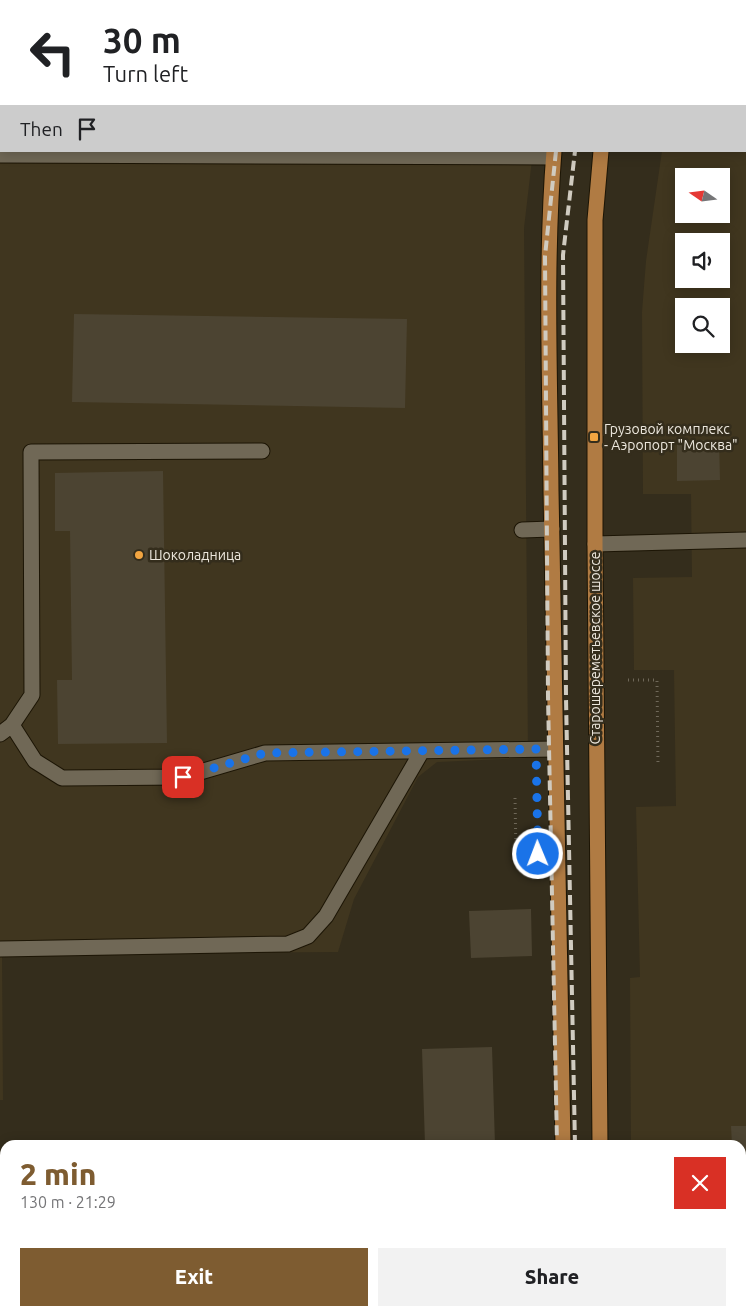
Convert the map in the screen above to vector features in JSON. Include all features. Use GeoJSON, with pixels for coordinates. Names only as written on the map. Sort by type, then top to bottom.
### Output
{"type":"FeatureCollection","features":[{"type":"Feature","properties":{"kind":"main road","name":"Старошереметьевское шоссе"},"geometry":{"type":"LineString","coordinates":[[600,1140],[595,544],[595,220],[601,152]]}},
{"type":"Feature","properties":{"kind":"main road"},"geometry":{"type":"LineString","coordinates":[[554,154],[551,191],[550,267],[552,529],[563,1140]]}},
{"type":"Feature","properties":{"kind":"lane"},"geometry":{"type":"LineString","coordinates":[[0,156],[554,154]]}},
{"type":"Feature","properties":{"kind":"lane"},"geometry":{"type":"LineString","coordinates":[[262,451],[31,452],[32,695],[6,729],[35,762],[62,778],[183,777],[265,753],[555,749]]}},
{"type":"Feature","properties":{"kind":"lane"},"geometry":{"type":"LineString","coordinates":[[522,530],[552,529]]}},
{"type":"Feature","properties":{"kind":"lane"},"geometry":{"type":"LineString","coordinates":[[595,544],[746,540]]}},
{"type":"Feature","properties":{"kind":"lane"},"geometry":{"type":"LineString","coordinates":[[0,949],[288,944],[308,936],[326,916],[422,751]]}},
{"type":"Feature","properties":{"kind":"path"},"geometry":{"type":"LineString","coordinates":[[628,680],[657,680],[658,766]]}},
{"type":"Feature","properties":{"kind":"path"},"geometry":{"type":"LineString","coordinates":[[515,798],[516,855],[538,854]]}},
{"type":"Feature","properties":{"kind":"shaded area"},"geometry":{"type":"Polygon","coordinates":[[[0,152],[533,152],[524,228],[528,758],[437,762],[418,777],[354,899],[338,952],[2,954],[3,1100],[0,1100],[0,152]]]}},
{"type":"Feature","properties":{"kind":"shaded area"},"geometry":{"type":"Polygon","coordinates":[[[662,152],[746,152],[746,1140],[631,1140],[630,978],[640,977],[636,807],[676,806],[674,670],[634,670],[633,578],[692,577],[691,494],[643,494],[642,312],[646,261],[662,152]]]}},
{"type":"Feature","properties":{"kind":"building"},"geometry":{"type":"Polygon","coordinates":[[[74,314],[407,319],[405,408],[72,402],[74,314]]]}},
{"type":"Feature","properties":{"kind":"building"},"geometry":{"type":"Polygon","coordinates":[[[719,440],[720,480],[677,481],[677,441],[719,440]]]}},
{"type":"Feature","properties":{"kind":"building"},"geometry":{"type":"Polygon","coordinates":[[[163,471],[167,743],[58,744],[57,680],[72,680],[70,531],[55,531],[55,473],[163,471]]]}},
{"type":"Feature","properties":{"kind":"building"},"geometry":{"type":"Polygon","coordinates":[[[531,909],[532,956],[471,958],[469,911],[531,909]]]}},
{"type":"Feature","properties":{"kind":"building"},"geometry":{"type":"Polygon","coordinates":[[[492,1047],[495,1140],[425,1140],[422,1049],[492,1047]]]}},
{"type":"Feature","properties":{"kind":"building"},"geometry":{"type":"Polygon","coordinates":[[[731,1126],[746,1126],[746,1140],[732,1140],[731,1126]]]}},
{"type":"Feature","properties":{"kind":"railway"},"geometry":{"type":"LineString","coordinates":[[556,152],[545,256],[548,697],[557,1140]]}},
{"type":"Feature","properties":{"kind":"railway"},"geometry":{"type":"LineString","coordinates":[[575,152],[563,255],[566,698],[575,1140]]}},
{"type":"Feature","properties":{"kind":"place","name":"Грузовой комплекс - Аэропорт \"Москва\""},"geometry":{"type":"Point","coordinates":[594,437]}},
{"type":"Feature","properties":{"kind":"place","name":"Шоколадница"},"geometry":{"type":"Point","coordinates":[139,555]}},
{"type":"Feature","properties":{"kind":"route"},"geometry":{"type":"LineString","coordinates":[[183,777],[265,753],[536,749],[538,854]]}}]}
